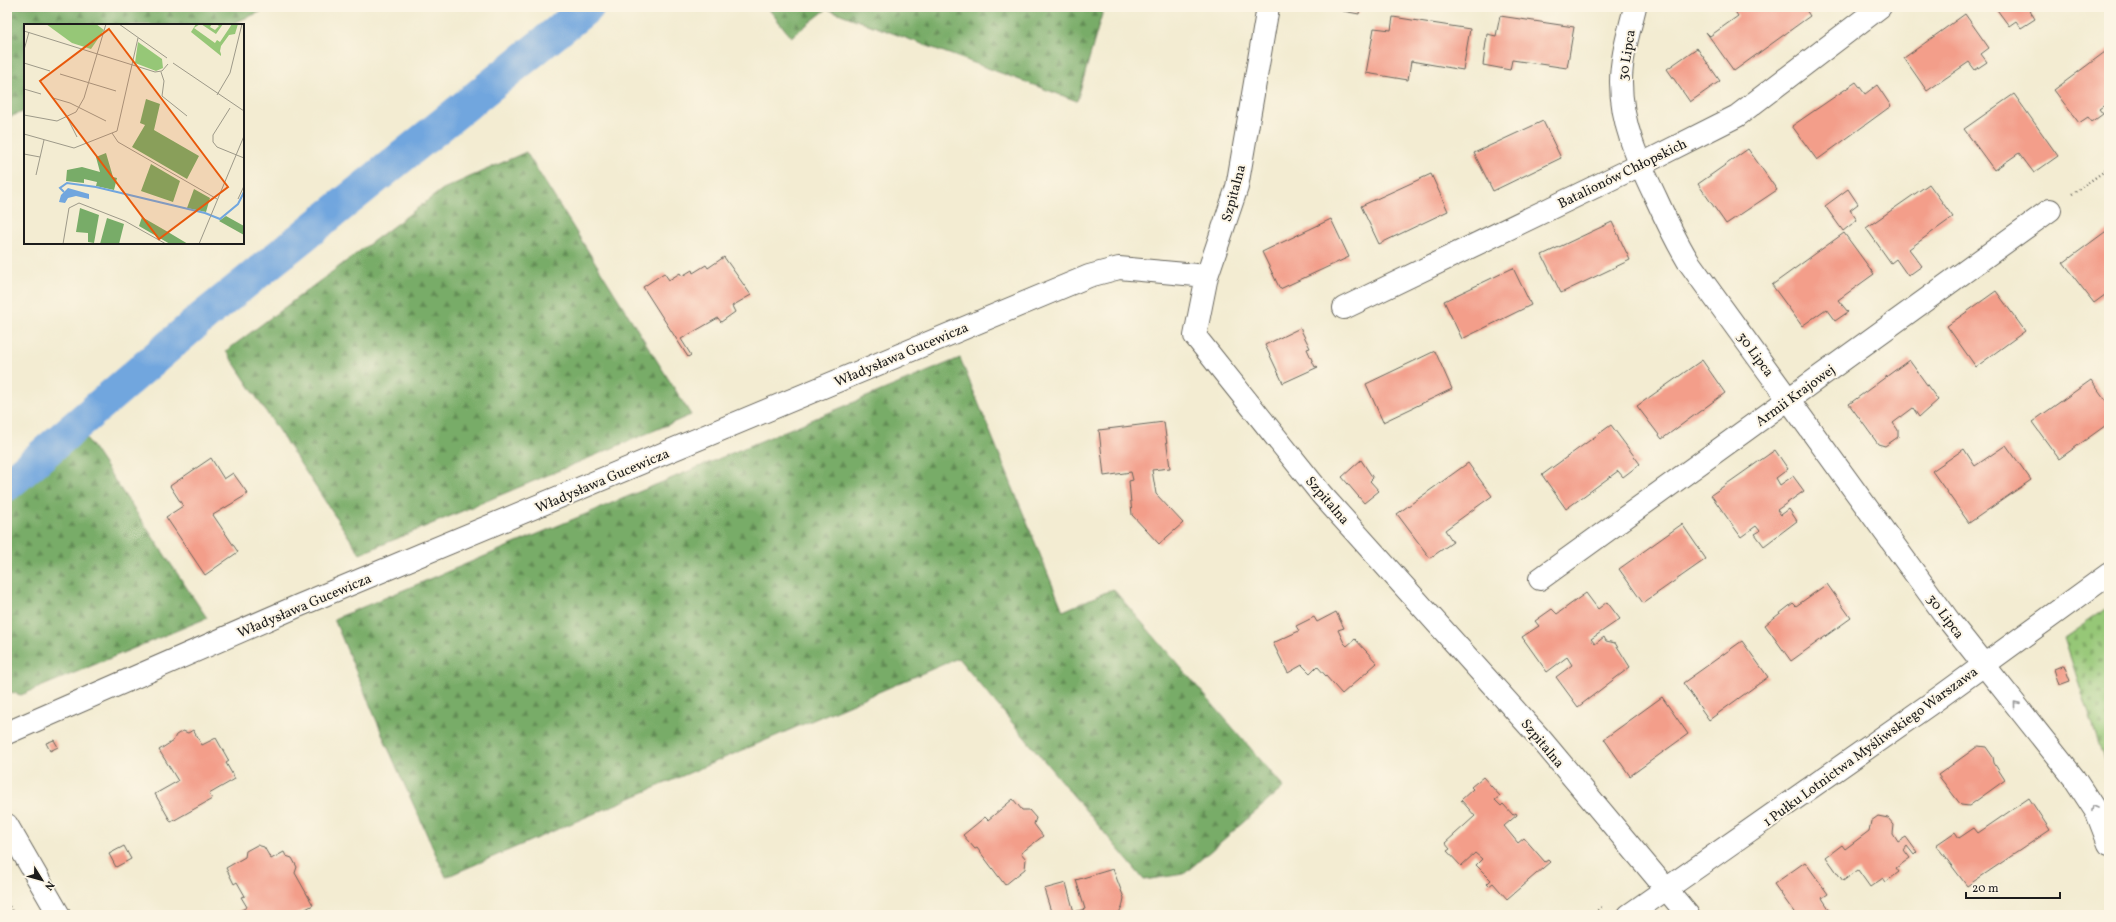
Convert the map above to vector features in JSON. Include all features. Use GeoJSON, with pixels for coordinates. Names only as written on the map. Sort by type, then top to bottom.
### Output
{"type":"FeatureCollection","features":[{"type":"Feature","properties":{"kind":"street","name":"Szpitalna"},"geometry":{"type":"LineString","coordinates":[[1268,7],[1237,188],[1207,276],[1195,336],[1322,495],[1538,737],[1688,915]]}},
{"type":"Feature","properties":{"kind":"street","name":"30 Lipca"},"geometry":{"type":"LineString","coordinates":[[1635,7],[1624,53],[1621,82],[1622,108],[1627,130],[1640,165],[1688,261],[1950,622],[2074,778],[2097,813],[2109,844]]}},
{"type":"Feature","properties":{"kind":"street","name":"Batalionów Chłopskich"},"geometry":{"type":"LineString","coordinates":[[1344,308],[1640,165],[1737,116],[1880,7]]}},
{"type":"Feature","properties":{"kind":"street","name":"Armii Krajowej"},"geometry":{"type":"LineString","coordinates":[[1540,579],[2050,210]]}},
{"type":"Feature","properties":{"kind":"street","name":"Władysława Gucewicza"},"geometry":{"type":"LineString","coordinates":[[7,732],[298,606],[1089,276],[1119,268],[1207,276]]}},
{"type":"Feature","properties":{"kind":"street","name":"1 Pułku Lotnictwa Myśliwskiego Warszawa"},"geometry":{"type":"LineString","coordinates":[[1629,915],[2109,574]]}},
{"type":"Feature","properties":{"kind":"street"},"geometry":{"type":"LineString","coordinates":[[7,825],[59,915]]}},
{"type":"Feature","properties":{"kind":"path"},"geometry":{"type":"LineString","coordinates":[[2050,210],[2109,168]]}},
{"type":"Feature","properties":{"kind":"path"},"geometry":{"type":"LineString","coordinates":[[7,903],[14,915]]}},
{"type":"Feature","properties":{"kind":"green space"},"geometry":{"type":"Polygon","coordinates":[[[13,7],[272,7],[231,24],[24,24],[24,111],[7,118],[7,10],[13,7]]]}},
{"type":"Feature","properties":{"kind":"green space"},"geometry":{"type":"Polygon","coordinates":[[[767,7],[1104,7],[1077,101],[827,9],[791,37],[767,7]]]}},
{"type":"Feature","properties":{"kind":"green space"},"geometry":{"type":"Polygon","coordinates":[[[526,152],[691,415],[360,554],[226,351],[443,189],[526,152]]]}},
{"type":"Feature","properties":{"kind":"green space"},"geometry":{"type":"Polygon","coordinates":[[[960,358],[1063,611],[1113,589],[1284,787],[1184,874],[1144,880],[958,658],[446,877],[388,748],[334,619],[960,358]]]}},
{"type":"Feature","properties":{"kind":"green space"},"geometry":{"type":"Polygon","coordinates":[[[85,436],[207,618],[21,695],[7,691],[7,503],[85,436]]]}},
{"type":"Feature","properties":{"kind":"green space"},"geometry":{"type":"Polygon","coordinates":[[[2109,607],[2109,775],[2064,638],[2109,607]]]}},
{"type":"Feature","properties":{"kind":"building"},"geometry":{"type":"Polygon","coordinates":[[[1344,7],[1360,7],[1359,14],[1343,11],[1344,7]]]}},
{"type":"Feature","properties":{"kind":"building"},"geometry":{"type":"Polygon","coordinates":[[[1732,7],[1804,7],[1810,16],[1734,71],[1706,32],[1710,36],[1738,16],[1732,7]]]}},
{"type":"Feature","properties":{"kind":"building"},"geometry":{"type":"Polygon","coordinates":[[[1995,7],[2035,7],[2030,11],[2035,19],[2021,28],[2016,21],[2009,26],[1995,7]]]}},
{"type":"Feature","properties":{"kind":"building"},"geometry":{"type":"Polygon","coordinates":[[[1965,14],[1989,48],[1981,54],[1987,62],[1975,70],[1969,62],[1927,91],[1904,58],[1965,14]]]}},
{"type":"Feature","properties":{"kind":"building"},"geometry":{"type":"Polygon","coordinates":[[[1500,16],[1574,27],[1567,68],[1512,60],[1510,70],[1483,65],[1487,34],[1496,36],[1500,16]]]}},
{"type":"Feature","properties":{"kind":"building"},"geometry":{"type":"Polygon","coordinates":[[[1393,17],[1470,29],[1463,70],[1411,61],[1408,80],[1366,73],[1374,28],[1391,30],[1393,17]]]}},
{"type":"Feature","properties":{"kind":"building"},"geometry":{"type":"Polygon","coordinates":[[[1697,48],[1720,81],[1690,102],[1667,69],[1697,48]]]}},
{"type":"Feature","properties":{"kind":"building"},"geometry":{"type":"Polygon","coordinates":[[[2109,49],[2109,102],[2099,109],[2103,114],[2092,122],[2088,117],[2079,123],[2054,90],[2109,49]]]}},
{"type":"Feature","properties":{"kind":"building"},"geometry":{"type":"Polygon","coordinates":[[[1856,82],[1865,94],[1877,85],[1891,106],[1817,160],[1792,126],[1856,82]]]}},
{"type":"Feature","properties":{"kind":"building"},"geometry":{"type":"Polygon","coordinates":[[[2014,94],[2058,156],[2034,173],[2019,153],[1994,170],[1964,129],[2014,94]]]}},
{"type":"Feature","properties":{"kind":"building"},"geometry":{"type":"Polygon","coordinates":[[[1543,121],[1561,158],[1493,191],[1474,153],[1543,121]]]}},
{"type":"Feature","properties":{"kind":"building"},"geometry":{"type":"Polygon","coordinates":[[[1748,149],[1777,190],[1726,224],[1698,184],[1748,149]]]}},
{"type":"Feature","properties":{"kind":"building"},"geometry":{"type":"Polygon","coordinates":[[[1431,174],[1448,211],[1379,244],[1361,206],[1431,174]]]}},
{"type":"Feature","properties":{"kind":"building"},"geometry":{"type":"Polygon","coordinates":[[[1929,184],[1953,217],[1909,249],[1922,266],[1908,276],[1896,259],[1891,263],[1866,228],[1929,184]]]}},
{"type":"Feature","properties":{"kind":"building"},"geometry":{"type":"Polygon","coordinates":[[[1848,189],[1858,204],[1850,210],[1857,220],[1843,231],[1825,206],[1848,189]]]}},
{"type":"Feature","properties":{"kind":"building"},"geometry":{"type":"Polygon","coordinates":[[[1331,219],[1349,257],[1280,289],[1262,252],[1331,219]]]}},
{"type":"Feature","properties":{"kind":"building"},"geometry":{"type":"Polygon","coordinates":[[[1612,222],[1630,260],[1561,293],[1542,255],[1612,222]]]}},
{"type":"Feature","properties":{"kind":"building"},"geometry":{"type":"Polygon","coordinates":[[[2109,229],[2109,292],[2094,303],[2063,263],[2109,229]]]}},
{"type":"Feature","properties":{"kind":"building"},"geometry":{"type":"Polygon","coordinates":[[[1844,233],[1874,274],[1838,300],[1848,312],[1835,321],[1826,309],[1802,326],[1772,285],[1844,233]]]}},
{"type":"Feature","properties":{"kind":"building"},"geometry":{"type":"Polygon","coordinates":[[[724,257],[751,295],[732,306],[735,312],[721,322],[718,318],[681,339],[691,355],[688,357],[643,287],[664,273],[669,280],[680,273],[682,276],[692,270],[693,273],[706,265],[708,268],[724,257]]]}},
{"type":"Feature","properties":{"kind":"building"},"geometry":{"type":"Polygon","coordinates":[[[1513,268],[1531,305],[1462,339],[1444,301],[1513,268]]]}},
{"type":"Feature","properties":{"kind":"building"},"geometry":{"type":"Polygon","coordinates":[[[1996,291],[2025,331],[1976,367],[1947,326],[1996,291]]]}},
{"type":"Feature","properties":{"kind":"building"},"geometry":{"type":"Polygon","coordinates":[[[1300,328],[1310,348],[1307,349],[1315,367],[1318,367],[1283,383],[1265,345],[1300,328]]]}},
{"type":"Feature","properties":{"kind":"building"},"geometry":{"type":"Polygon","coordinates":[[[1435,351],[1452,389],[1383,422],[1366,384],[1435,351]]]}},
{"type":"Feature","properties":{"kind":"building"},"geometry":{"type":"Polygon","coordinates":[[[1702,360],[1725,393],[1662,439],[1637,406],[1702,360]]]}},
{"type":"Feature","properties":{"kind":"building"},"geometry":{"type":"Polygon","coordinates":[[[1909,360],[1938,400],[1919,417],[1913,408],[1893,423],[1898,430],[1898,437],[1885,446],[1878,444],[1849,404],[1909,360]]]}},
{"type":"Feature","properties":{"kind":"building"},"geometry":{"type":"Polygon","coordinates":[[[2091,380],[2109,405],[2109,423],[2059,459],[2032,422],[2091,380]]]}},
{"type":"Feature","properties":{"kind":"building"},"geometry":{"type":"Polygon","coordinates":[[[1164,422],[1170,468],[1152,470],[1156,494],[1183,523],[1159,544],[1132,515],[1129,481],[1133,480],[1131,472],[1104,476],[1099,430],[1164,422]]]}},
{"type":"Feature","properties":{"kind":"building"},"geometry":{"type":"Polygon","coordinates":[[[1611,425],[1640,464],[1623,477],[1618,471],[1566,509],[1542,475],[1611,425]]]}},
{"type":"Feature","properties":{"kind":"building"},"geometry":{"type":"Polygon","coordinates":[[[2006,445],[2031,480],[1969,523],[1932,471],[1964,449],[1975,466],[2006,445]]]}},
{"type":"Feature","properties":{"kind":"building"},"geometry":{"type":"Polygon","coordinates":[[[1775,450],[1788,469],[1776,478],[1780,485],[1793,476],[1804,491],[1777,510],[1781,515],[1789,509],[1797,521],[1764,546],[1755,534],[1760,531],[1756,526],[1741,537],[1711,495],[1775,450]]]}},
{"type":"Feature","properties":{"kind":"building"},"geometry":{"type":"Polygon","coordinates":[[[211,458],[224,479],[233,473],[248,494],[213,515],[238,552],[205,575],[166,517],[183,506],[170,486],[211,458]]]}},
{"type":"Feature","properties":{"kind":"building"},"geometry":{"type":"Polygon","coordinates":[[[1361,460],[1373,478],[1370,481],[1379,491],[1364,503],[1342,477],[1361,460]]]}},
{"type":"Feature","properties":{"kind":"building"},"geometry":{"type":"Polygon","coordinates":[[[1468,463],[1492,496],[1445,530],[1453,542],[1430,558],[1397,514],[1468,463]]]}},
{"type":"Feature","properties":{"kind":"building"},"geometry":{"type":"Polygon","coordinates":[[[1682,524],[1706,559],[1643,603],[1619,569],[1682,524]]]}},
{"type":"Feature","properties":{"kind":"building"},"geometry":{"type":"Polygon","coordinates":[[[1827,584],[1851,618],[1791,661],[1765,625],[1793,603],[1796,606],[1827,584]]]}},
{"type":"Feature","properties":{"kind":"building"},"geometry":{"type":"Polygon","coordinates":[[[1586,593],[1598,609],[1607,602],[1620,619],[1591,639],[1595,644],[1604,637],[1606,641],[1615,643],[1630,667],[1578,707],[1556,677],[1572,665],[1567,657],[1547,672],[1522,637],[1539,626],[1535,621],[1552,609],[1557,614],[1586,593]]]}},
{"type":"Feature","properties":{"kind":"building"},"geometry":{"type":"Polygon","coordinates":[[[1336,612],[1344,628],[1338,630],[1344,643],[1347,646],[1355,639],[1377,663],[1342,694],[1317,666],[1310,673],[1302,665],[1288,673],[1273,643],[1299,631],[1296,626],[1314,617],[1317,622],[1336,612]]]}},
{"type":"Feature","properties":{"kind":"building"},"geometry":{"type":"Polygon","coordinates":[[[1742,641],[1768,677],[1709,720],[1683,683],[1742,641]]]}},
{"type":"Feature","properties":{"kind":"building"},"geometry":{"type":"Polygon","coordinates":[[[2064,665],[2070,681],[2059,685],[2054,669],[2064,665]]]}},
{"type":"Feature","properties":{"kind":"building"},"geometry":{"type":"Polygon","coordinates":[[[1662,697],[1688,734],[1630,776],[1604,739],[1662,697]]]}},
{"type":"Feature","properties":{"kind":"building"},"geometry":{"type":"Polygon","coordinates":[[[193,730],[202,745],[216,738],[229,761],[226,763],[235,779],[209,794],[212,799],[171,822],[155,794],[178,781],[159,750],[173,741],[176,735],[183,731],[188,733],[193,730]]]}},
{"type":"Feature","properties":{"kind":"building"},"geometry":{"type":"Polygon","coordinates":[[[54,740],[58,747],[50,751],[46,743],[54,740]]]}},
{"type":"Feature","properties":{"kind":"building"},"geometry":{"type":"Polygon","coordinates":[[[1978,746],[1986,747],[2005,780],[1969,806],[1961,805],[1938,775],[1978,746]]]}},
{"type":"Feature","properties":{"kind":"building"},"geometry":{"type":"Polygon","coordinates":[[[1483,777],[1500,796],[1495,800],[1501,806],[1503,804],[1513,815],[1516,813],[1517,815],[1504,826],[1518,843],[1524,838],[1545,862],[1548,860],[1550,862],[1507,899],[1493,883],[1489,886],[1487,884],[1491,880],[1476,865],[1482,859],[1475,853],[1461,866],[1447,851],[1450,849],[1445,843],[1475,816],[1461,800],[1473,789],[1471,787],[1483,777]]]}},
{"type":"Feature","properties":{"kind":"building"},"geometry":{"type":"Polygon","coordinates":[[[2029,798],[2050,830],[1967,886],[1936,845],[1955,832],[1959,838],[1974,828],[1978,833],[2029,798]]]}},
{"type":"Feature","properties":{"kind":"building"},"geometry":{"type":"Polygon","coordinates":[[[1013,799],[1022,810],[1029,810],[1036,818],[1034,824],[1043,836],[1021,853],[1026,859],[1025,869],[1005,885],[977,848],[975,849],[963,835],[985,817],[988,820],[1013,799]]]}},
{"type":"Feature","properties":{"kind":"building"},"geometry":{"type":"Polygon","coordinates":[[[1878,816],[1888,818],[1894,825],[1893,834],[1898,842],[1906,837],[1917,852],[1914,855],[1907,846],[1904,850],[1910,858],[1896,868],[1899,872],[1886,882],[1883,878],[1870,887],[1858,870],[1843,881],[1826,857],[1842,845],[1845,849],[1869,831],[1871,821],[1878,816]]]}},
{"type":"Feature","properties":{"kind":"building"},"geometry":{"type":"Polygon","coordinates":[[[257,845],[264,847],[271,859],[284,852],[286,856],[292,858],[297,867],[295,873],[313,905],[295,915],[232,915],[247,907],[241,897],[245,896],[237,882],[234,884],[226,868],[245,857],[246,851],[257,845]]]}},
{"type":"Feature","properties":{"kind":"building"},"geometry":{"type":"Polygon","coordinates":[[[124,846],[131,859],[116,867],[109,854],[124,846]]]}},
{"type":"Feature","properties":{"kind":"building"},"geometry":{"type":"Polygon","coordinates":[[[1805,862],[1828,894],[1822,898],[1833,915],[1796,915],[1774,884],[1805,862]]]}},
{"type":"Feature","properties":{"kind":"building"},"geometry":{"type":"Polygon","coordinates":[[[1113,869],[1124,898],[1122,908],[1117,915],[1052,915],[1044,889],[1066,883],[1074,912],[1085,909],[1076,880],[1113,869]]]}},
{"type":"Feature","properties":{"kind":"waterway"},"geometry":{"type":"LineString","coordinates":[[7,485],[204,316],[588,7]]}}]}
